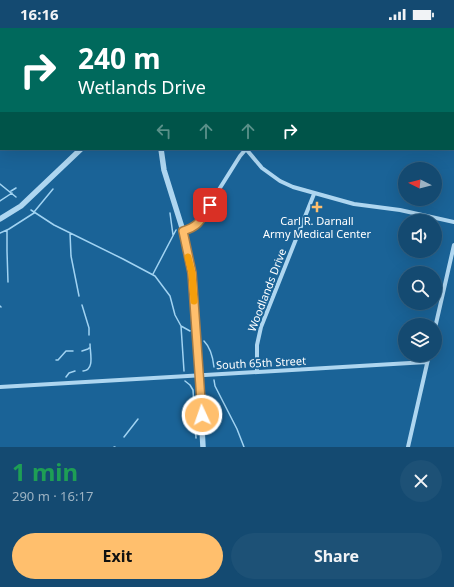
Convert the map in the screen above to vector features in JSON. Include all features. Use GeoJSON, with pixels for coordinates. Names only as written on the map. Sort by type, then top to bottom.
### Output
{"type":"FeatureCollection","features":[{"type":"Feature","properties":{"kind":"street"},"geometry":{"type":"LineString","coordinates":[[0,219],[21,206],[80,150]]}},
{"type":"Feature","properties":{"kind":"street"},"geometry":{"type":"LineString","coordinates":[[183,231],[192,228],[198,223],[245,150]]}},
{"type":"Feature","properties":{"kind":"street"},"geometry":{"type":"LineString","coordinates":[[247,150],[262,168],[280,181],[293,187],[354,204],[400,210],[454,222]]}},
{"type":"Feature","properties":{"kind":"street"},"geometry":{"type":"LineString","coordinates":[[160,151],[167,181],[183,231],[192,273],[204,447]]}},
{"type":"Feature","properties":{"kind":"street","name":"Woodlands Drive"},"geometry":{"type":"LineString","coordinates":[[257,372],[256,350],[259,334],[314,194]]}},
{"type":"Feature","properties":{"kind":"street"},"geometry":{"type":"LineString","coordinates":[[437,318],[454,245]]}},
{"type":"Feature","properties":{"kind":"street"},"geometry":{"type":"LineString","coordinates":[[408,447],[427,362]]}},
{"type":"Feature","properties":{"kind":"street","name":"South 65th Street"},"geometry":{"type":"LineString","coordinates":[[0,387],[427,362]]}},
{"type":"Feature","properties":{"kind":"waterway"},"geometry":{"type":"LineString","coordinates":[[0,184],[16,197]]}},
{"type":"Feature","properties":{"kind":"waterway"},"geometry":{"type":"LineString","coordinates":[[11,191],[16,188]]}},
{"type":"Feature","properties":{"kind":"waterway"},"geometry":{"type":"LineString","coordinates":[[34,212],[53,189]]}},
{"type":"Feature","properties":{"kind":"waterway"},"geometry":{"type":"LineString","coordinates":[[0,201],[12,193]]}},
{"type":"Feature","properties":{"kind":"waterway"},"geometry":{"type":"LineString","coordinates":[[31,210],[54,225],[155,276],[170,296],[175,315],[181,326],[190,331]]}},
{"type":"Feature","properties":{"kind":"waterway"},"geometry":{"type":"LineString","coordinates":[[0,233],[34,213]]}},
{"type":"Feature","properties":{"kind":"waterway"},"geometry":{"type":"LineString","coordinates":[[170,213],[173,235]]}},
{"type":"Feature","properties":{"kind":"waterway"},"geometry":{"type":"LineString","coordinates":[[7,230],[8,282]]}},
{"type":"Feature","properties":{"kind":"waterway"},"geometry":{"type":"LineString","coordinates":[[153,274],[176,230]]}},
{"type":"Feature","properties":{"kind":"waterway"},"geometry":{"type":"LineString","coordinates":[[70,233],[71,256],[79,296]]}},
{"type":"Feature","properties":{"kind":"waterway"},"geometry":{"type":"LineString","coordinates":[[82,305],[89,328],[89,335]]}},
{"type":"Feature","properties":{"kind":"waterway"},"geometry":{"type":"LineString","coordinates":[[181,326],[184,371]]}},
{"type":"Feature","properties":{"kind":"waterway"},"geometry":{"type":"LineString","coordinates":[[204,341],[210,350],[214,367]]}},
{"type":"Feature","properties":{"kind":"waterway"},"geometry":{"type":"LineString","coordinates":[[83,371],[89,368],[91,356],[90,344]]}},
{"type":"Feature","properties":{"kind":"waterway"},"geometry":{"type":"LineString","coordinates":[[82,351],[89,348]]}},
{"type":"Feature","properties":{"kind":"waterway"},"geometry":{"type":"LineString","coordinates":[[56,360],[58,360],[66,351],[73,351]]}},
{"type":"Feature","properties":{"kind":"waterway"},"geometry":{"type":"LineString","coordinates":[[66,377],[69,373],[75,371]]}},
{"type":"Feature","properties":{"kind":"waterway"},"geometry":{"type":"LineString","coordinates":[[214,380],[215,386],[237,429],[244,447]]}},
{"type":"Feature","properties":{"kind":"waterway"},"geometry":{"type":"LineString","coordinates":[[185,381],[193,390],[196,438]]}},
{"type":"Feature","properties":{"kind":"waterway"},"geometry":{"type":"LineString","coordinates":[[124,437],[138,419]]}},
{"type":"Feature","properties":{"kind":"slow traffic"},"geometry":{"type":"LineString","coordinates":[[188,257],[192,273],[194,301]]}},
{"type":"Feature","properties":{"kind":"place","name":"Carl R. Darnall Army Medical Center"},"geometry":{"type":"Point","coordinates":[317,207]}},
{"type":"Feature","properties":{"kind":"route"},"geometry":{"type":"LineString","coordinates":[[202,415],[192,273],[183,231],[196,226],[210,205]]}}]}
